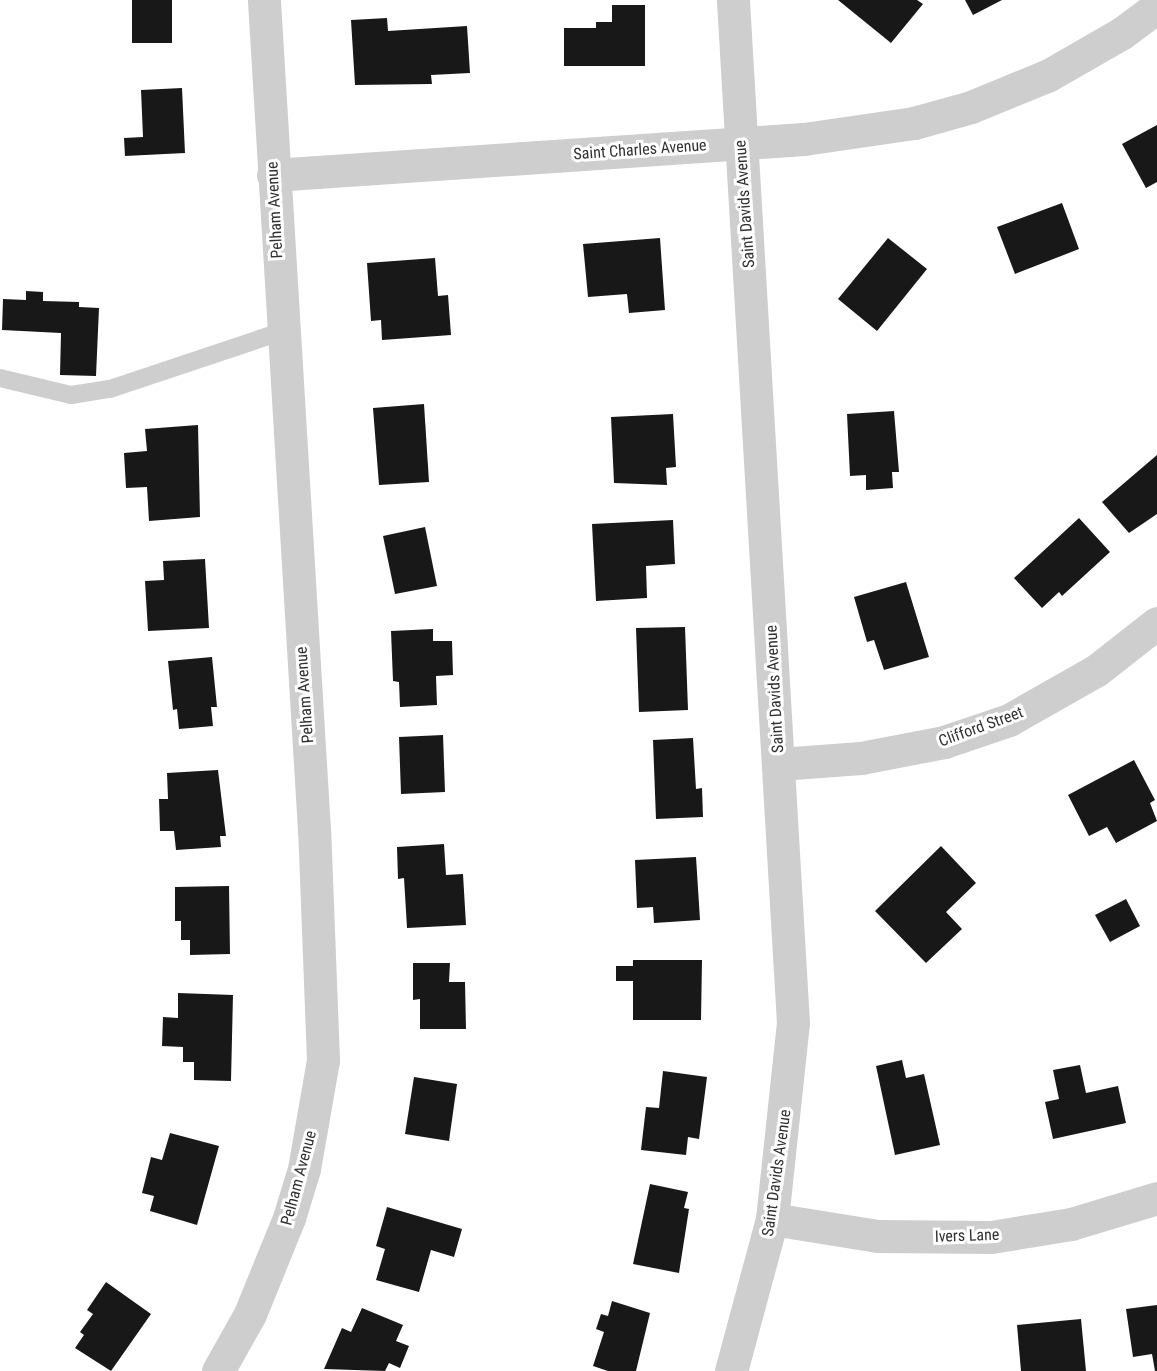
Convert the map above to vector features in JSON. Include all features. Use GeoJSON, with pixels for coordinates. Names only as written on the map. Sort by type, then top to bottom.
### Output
{"type":"FeatureCollection","features":[{"type":"Feature","properties":{"kind":"street","name":"Pelham Avenue"},"geometry":{"type":"LineString","coordinates":[[218,1371],[250,1314],[289,1218],[304,1169],[323,1060],[314,830],[264,0]]}},
{"type":"Feature","properties":{"kind":"street","name":"Saint Davids Avenue"},"geometry":{"type":"LineString","coordinates":[[731,1371],[772,1219],[794,1023],[733,0]]}},
{"type":"Feature","properties":{"kind":"street","name":"Saint Charles Avenue"},"geometry":{"type":"LineString","coordinates":[[273,175],[741,143],[914,123],[1011,93],[1087,55],[1157,7]]}},
{"type":"Feature","properties":{"kind":"street","name":"Clifford Street"},"geometry":{"type":"LineString","coordinates":[[779,764],[861,758],[944,742],[1009,720],[1097,670],[1157,623]]}},
{"type":"Feature","properties":{"kind":"street","name":"Ivers Lane"},"geometry":{"type":"LineString","coordinates":[[772,1219],[878,1236],[991,1237],[1071,1224],[1157,1198]]}},
{"type":"Feature","properties":{"kind":"lane"},"geometry":{"type":"LineString","coordinates":[[0,378],[71,395],[110,388],[283,331]]}},
{"type":"Feature","properties":{"kind":"building"},"geometry":{"type":"Polygon","coordinates":[[[132,0],[172,0],[172,43],[132,43],[132,0]]]}},
{"type":"Feature","properties":{"kind":"building"},"geometry":{"type":"Polygon","coordinates":[[[838,0],[917,0],[923,4],[891,43],[838,0]]]}},
{"type":"Feature","properties":{"kind":"building"},"geometry":{"type":"Polygon","coordinates":[[[965,0],[1002,0],[973,15],[965,0]]]}},
{"type":"Feature","properties":{"kind":"building"},"geometry":{"type":"Polygon","coordinates":[[[612,5],[645,5],[645,66],[564,66],[564,28],[596,28],[596,22],[612,22],[612,5]]]}},
{"type":"Feature","properties":{"kind":"building"},"geometry":{"type":"Polygon","coordinates":[[[387,18],[388,31],[467,26],[470,73],[431,75],[432,84],[355,85],[351,20],[387,18]]]}},
{"type":"Feature","properties":{"kind":"building"},"geometry":{"type":"Polygon","coordinates":[[[182,88],[185,153],[125,156],[124,138],[143,137],[141,90],[182,88]]]}},
{"type":"Feature","properties":{"kind":"building"},"geometry":{"type":"Polygon","coordinates":[[[1157,125],[1157,182],[1146,188],[1122,144],[1157,125]]]}},
{"type":"Feature","properties":{"kind":"building"},"geometry":{"type":"Polygon","coordinates":[[[1062,203],[1079,249],[1015,274],[997,227],[1062,203]]]}},
{"type":"Feature","properties":{"kind":"building"},"geometry":{"type":"Polygon","coordinates":[[[660,238],[665,310],[629,313],[627,294],[588,297],[583,244],[660,238]]]}},
{"type":"Feature","properties":{"kind":"building"},"geometry":{"type":"Polygon","coordinates":[[[888,238],[927,269],[877,331],[838,299],[888,238]]]}},
{"type":"Feature","properties":{"kind":"building"},"geometry":{"type":"Polygon","coordinates":[[[435,258],[438,296],[448,295],[451,335],[382,340],[381,320],[371,321],[367,263],[435,258]]]}},
{"type":"Feature","properties":{"kind":"building"},"geometry":{"type":"Polygon","coordinates":[[[26,291],[43,292],[43,301],[79,302],[79,307],[99,308],[96,376],[60,375],[61,333],[2,330],[3,299],[26,300],[26,291]]]}},
{"type":"Feature","properties":{"kind":"building"},"geometry":{"type":"Polygon","coordinates":[[[424,404],[429,482],[379,485],[373,408],[424,404]]]}},
{"type":"Feature","properties":{"kind":"building"},"geometry":{"type":"Polygon","coordinates":[[[894,411],[899,472],[892,472],[893,488],[866,490],[866,475],[850,476],[847,414],[894,411]]]}},
{"type":"Feature","properties":{"kind":"building"},"geometry":{"type":"Polygon","coordinates":[[[673,414],[676,467],[666,468],[667,485],[614,483],[611,417],[673,414]]]}},
{"type":"Feature","properties":{"kind":"building"},"geometry":{"type":"Polygon","coordinates":[[[198,425],[200,517],[149,521],[147,487],[126,488],[124,453],[147,451],[145,429],[198,425]]]}},
{"type":"Feature","properties":{"kind":"building"},"geometry":{"type":"Polygon","coordinates":[[[1157,455],[1157,514],[1129,533],[1102,502],[1157,455]]]}},
{"type":"Feature","properties":{"kind":"building"},"geometry":{"type":"Polygon","coordinates":[[[1079,518],[1110,552],[1062,596],[1059,592],[1042,608],[1014,578],[1079,518]]]}},
{"type":"Feature","properties":{"kind":"building"},"geometry":{"type":"Polygon","coordinates":[[[673,520],[675,564],[646,566],[647,598],[596,601],[592,524],[673,520]]]}},
{"type":"Feature","properties":{"kind":"building"},"geometry":{"type":"Polygon","coordinates":[[[425,527],[437,586],[395,594],[383,536],[425,527]]]}},
{"type":"Feature","properties":{"kind":"building"},"geometry":{"type":"Polygon","coordinates":[[[205,559],[209,628],[148,631],[145,581],[164,580],[163,561],[205,559]]]}},
{"type":"Feature","properties":{"kind":"building"},"geometry":{"type":"Polygon","coordinates":[[[906,582],[929,657],[884,670],[874,640],[867,642],[854,597],[906,582]]]}},
{"type":"Feature","properties":{"kind":"building"},"geometry":{"type":"Polygon","coordinates":[[[685,627],[688,710],[639,712],[636,628],[685,627]]]}},
{"type":"Feature","properties":{"kind":"building"},"geometry":{"type":"Polygon","coordinates":[[[433,629],[433,641],[452,641],[453,675],[436,676],[437,705],[400,707],[399,682],[393,681],[391,631],[433,629]]]}},
{"type":"Feature","properties":{"kind":"building"},"geometry":{"type":"Polygon","coordinates":[[[212,657],[217,707],[211,707],[213,726],[179,729],[177,709],[173,710],[168,661],[212,657]]]}},
{"type":"Feature","properties":{"kind":"building"},"geometry":{"type":"Polygon","coordinates":[[[443,735],[445,792],[401,794],[399,737],[443,735]]]}},
{"type":"Feature","properties":{"kind":"building"},"geometry":{"type":"Polygon","coordinates":[[[693,738],[696,789],[702,788],[703,817],[656,819],[653,740],[693,738]]]}},
{"type":"Feature","properties":{"kind":"building"},"geometry":{"type":"Polygon","coordinates":[[[1134,760],[1155,800],[1150,803],[1157,821],[1116,843],[1107,827],[1089,836],[1068,795],[1134,760]]]}},
{"type":"Feature","properties":{"kind":"building"},"geometry":{"type":"Polygon","coordinates":[[[218,770],[226,836],[220,836],[221,847],[176,850],[174,831],[160,831],[159,799],[168,799],[167,773],[218,770]]]}},
{"type":"Feature","properties":{"kind":"building"},"geometry":{"type":"Polygon","coordinates":[[[444,844],[446,875],[463,874],[466,925],[407,928],[404,878],[398,879],[397,847],[444,844]]]}},
{"type":"Feature","properties":{"kind":"building"},"geometry":{"type":"Polygon","coordinates":[[[941,846],[976,883],[946,912],[962,929],[926,963],[875,911],[941,846]]]}},
{"type":"Feature","properties":{"kind":"building"},"geometry":{"type":"Polygon","coordinates":[[[696,857],[700,920],[654,923],[653,907],[637,908],[635,860],[696,857]]]}},
{"type":"Feature","properties":{"kind":"building"},"geometry":{"type":"Polygon","coordinates":[[[229,886],[230,954],[190,955],[190,940],[181,940],[181,921],[175,921],[175,887],[229,886]]]}},
{"type":"Feature","properties":{"kind":"building"},"geometry":{"type":"Polygon","coordinates":[[[1126,899],[1140,926],[1110,942],[1095,915],[1126,899]]]}},
{"type":"Feature","properties":{"kind":"building"},"geometry":{"type":"Polygon","coordinates":[[[633,960],[702,960],[701,1020],[633,1020],[633,981],[616,981],[616,966],[633,966],[633,960]]]}},
{"type":"Feature","properties":{"kind":"building"},"geometry":{"type":"Polygon","coordinates":[[[413,963],[450,963],[449,982],[465,982],[466,1029],[420,1029],[420,999],[413,1000],[413,963]]]}},
{"type":"Feature","properties":{"kind":"building"},"geometry":{"type":"Polygon","coordinates":[[[178,993],[233,995],[231,1081],[194,1080],[194,1062],[183,1062],[183,1047],[162,1046],[163,1017],[178,1018],[178,993]]]}},
{"type":"Feature","properties":{"kind":"building"},"geometry":{"type":"Polygon","coordinates":[[[902,1060],[906,1078],[924,1074],[940,1145],[895,1155],[876,1066],[902,1060]]]}},
{"type":"Feature","properties":{"kind":"building"},"geometry":{"type":"Polygon","coordinates":[[[1080,1065],[1086,1093],[1118,1086],[1126,1123],[1053,1139],[1045,1102],[1059,1099],[1053,1070],[1080,1065]]]}},
{"type":"Feature","properties":{"kind":"building"},"geometry":{"type":"Polygon","coordinates":[[[663,1071],[707,1077],[699,1139],[688,1137],[686,1155],[641,1150],[646,1107],[659,1108],[663,1071]]]}},
{"type":"Feature","properties":{"kind":"building"},"geometry":{"type":"Polygon","coordinates":[[[414,1077],[457,1084],[449,1141],[405,1134],[414,1077]]]}},
{"type":"Feature","properties":{"kind":"building"},"geometry":{"type":"Polygon","coordinates":[[[170,1133],[219,1146],[197,1225],[150,1211],[154,1196],[142,1193],[151,1157],[162,1160],[170,1133]]]}},
{"type":"Feature","properties":{"kind":"building"},"geometry":{"type":"Polygon","coordinates":[[[650,1184],[688,1192],[684,1208],[689,1209],[679,1273],[633,1264],[650,1184]]]}},
{"type":"Feature","properties":{"kind":"building"},"geometry":{"type":"Polygon","coordinates":[[[387,1207],[462,1229],[454,1257],[431,1250],[419,1292],[376,1280],[385,1249],[376,1246],[387,1207]]]}},
{"type":"Feature","properties":{"kind":"building"},"geometry":{"type":"Polygon","coordinates":[[[106,1282],[151,1314],[111,1371],[75,1348],[84,1335],[80,1332],[93,1314],[87,1310],[106,1282]]]}},
{"type":"Feature","properties":{"kind":"building"},"geometry":{"type":"Polygon","coordinates":[[[612,1301],[650,1313],[636,1371],[608,1371],[593,1366],[604,1332],[596,1329],[601,1314],[608,1316],[612,1301]]]}},
{"type":"Feature","properties":{"kind":"building"},"geometry":{"type":"Polygon","coordinates":[[[1157,1305],[1157,1371],[1155,1371],[1152,1354],[1133,1357],[1126,1309],[1157,1305]]]}},
{"type":"Feature","properties":{"kind":"building"},"geometry":{"type":"Polygon","coordinates":[[[362,1308],[403,1325],[396,1341],[409,1346],[400,1368],[389,1363],[385,1371],[324,1369],[342,1328],[351,1332],[362,1308]]]}},
{"type":"Feature","properties":{"kind":"building"},"geometry":{"type":"Polygon","coordinates":[[[1081,1319],[1086,1371],[1021,1371],[1017,1325],[1081,1319]]]}}]}
